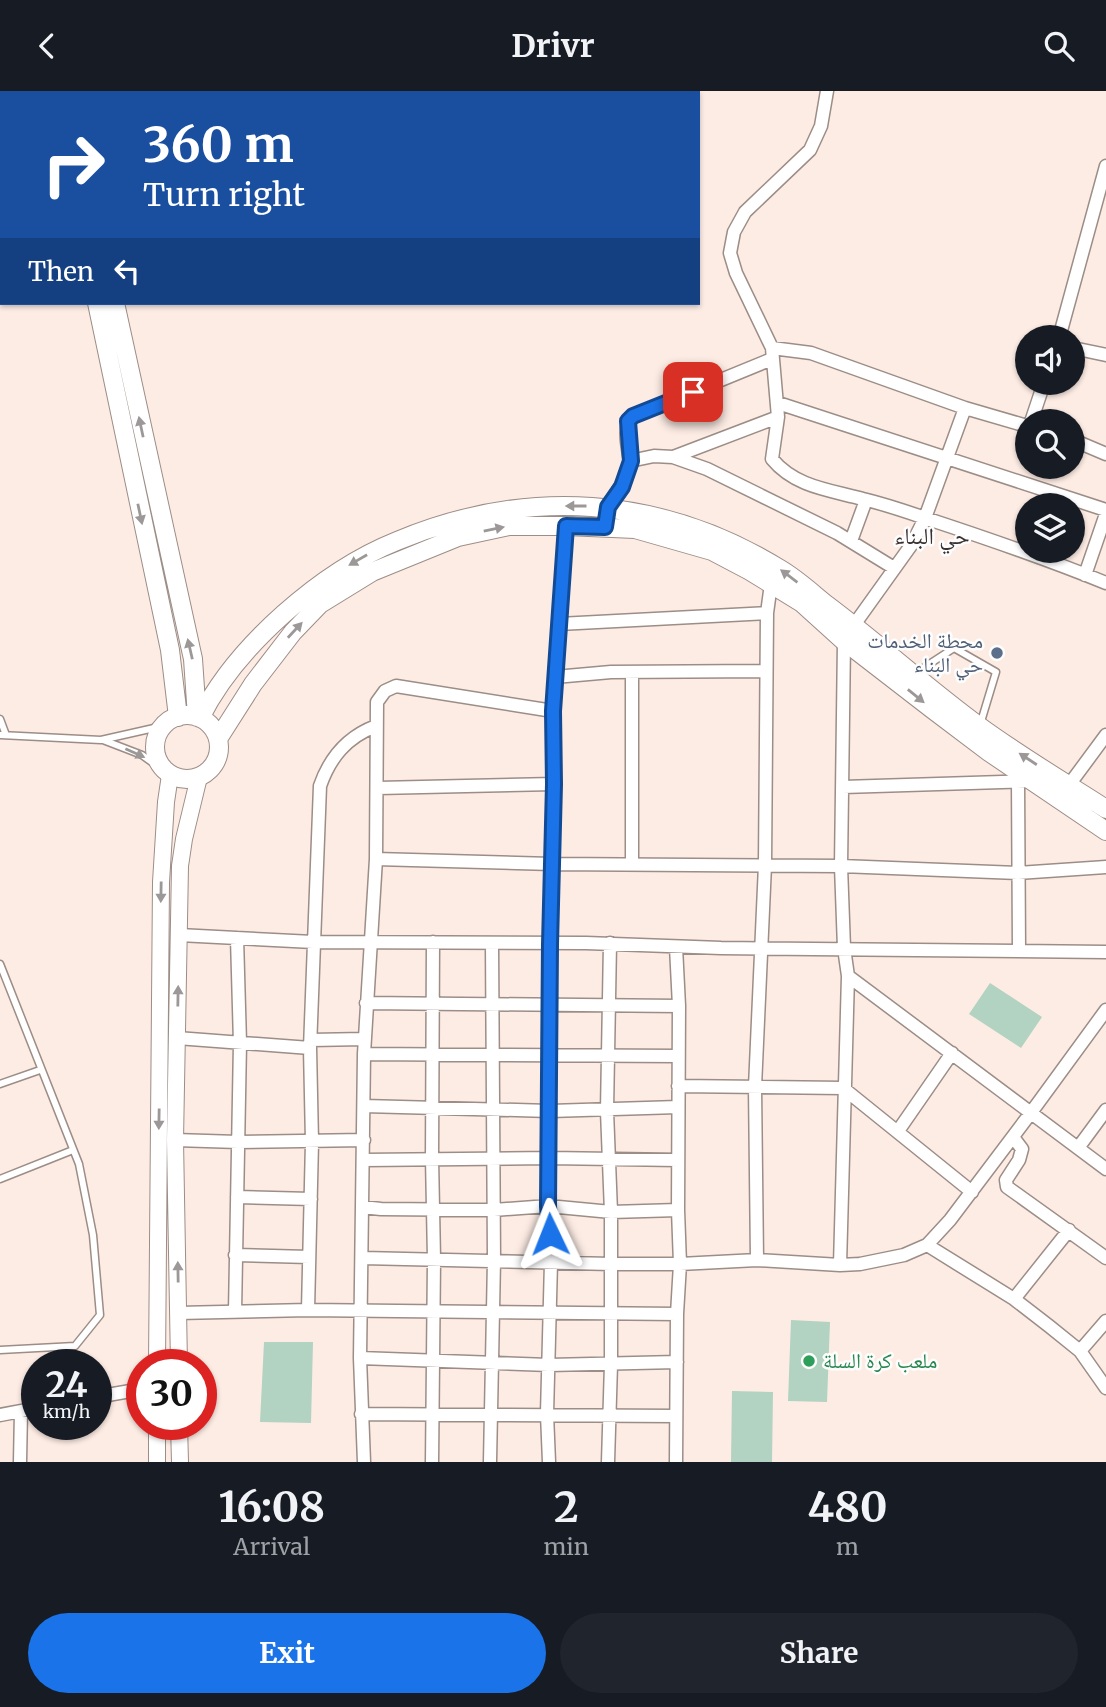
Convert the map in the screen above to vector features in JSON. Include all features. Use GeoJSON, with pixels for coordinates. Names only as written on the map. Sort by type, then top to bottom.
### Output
{"type":"FeatureCollection","features":[{"type":"Feature","properties":{"kind":"main road"},"geometry":{"type":"LineString","coordinates":[[97,305],[170,649],[171,721]]}},
{"type":"Feature","properties":{"kind":"main road"},"geometry":{"type":"LineString","coordinates":[[115,305],[192,659],[198,718]]}},
{"type":"Feature","properties":{"kind":"main road"},"geometry":{"type":"LineString","coordinates":[[198,718],[226,675],[294,605],[317,586],[376,549],[416,533],[506,510],[572,505],[608,507],[657,516],[715,536],[781,569],[849,633],[989,752],[1026,781],[1106,831]]}},
{"type":"Feature","properties":{"kind":"main road"},"geometry":{"type":"LineString","coordinates":[[218,739],[253,684],[293,632],[320,604],[372,572],[458,537],[509,526],[635,529],[712,551],[771,584],[914,674],[980,727],[1106,809]]}},
{"type":"Feature","properties":{"kind":"main road"},"geometry":{"type":"LineString","coordinates":[[198,718],[214,730],[218,739],[217,757],[213,765],[199,777],[179,778],[168,774],[155,750],[158,733],[171,721],[198,718]]}},
{"type":"Feature","properties":{"kind":"street"},"geometry":{"type":"LineString","coordinates":[[827,91],[821,126],[810,150],[746,212],[734,232],[730,253],[736,273],[772,354],[778,403],[772,459],[782,471],[814,487],[925,518],[1106,583]]}},
{"type":"Feature","properties":{"kind":"street"},"geometry":{"type":"LineString","coordinates":[[1063,325],[1106,166]]}},
{"type":"Feature","properties":{"kind":"street"},"geometry":{"type":"LineString","coordinates":[[1085,351],[1106,355]]}},
{"type":"Feature","properties":{"kind":"street"},"geometry":{"type":"LineString","coordinates":[[605,527],[608,507],[622,487],[631,461],[628,421],[633,416],[772,354],[811,353],[965,408],[1015,423]]}},
{"type":"Feature","properties":{"kind":"street"},"geometry":{"type":"LineString","coordinates":[[778,403],[1106,512],[1085,575]]}},
{"type":"Feature","properties":{"kind":"street"},"geometry":{"type":"LineString","coordinates":[[840,1265],[848,976],[844,948],[841,866],[849,633],[912,544],[925,518],[965,408]]}},
{"type":"Feature","properties":{"kind":"street"},"geometry":{"type":"LineString","coordinates":[[673,457],[778,417]]}},
{"type":"Feature","properties":{"kind":"street"},"geometry":{"type":"LineString","coordinates":[[1085,445],[1106,454]]}},
{"type":"Feature","properties":{"kind":"street"},"geometry":{"type":"LineString","coordinates":[[631,461],[654,456],[673,457],[707,469],[851,541],[894,568]]}},
{"type":"Feature","properties":{"kind":"street"},"geometry":{"type":"LineString","coordinates":[[851,541],[866,500]]}},
{"type":"Feature","properties":{"kind":"street"},"geometry":{"type":"LineString","coordinates":[[549,1462],[547,1415],[551,1262],[548,1206],[553,711],[566,526]]}},
{"type":"Feature","properties":{"kind":"street"},"geometry":{"type":"LineString","coordinates":[[757,1260],[755,1087],[765,865],[766,613],[771,584]]}},
{"type":"Feature","properties":{"kind":"street"},"geometry":{"type":"LineString","coordinates":[[559,624],[766,613]]}},
{"type":"Feature","properties":{"kind":"street"},"geometry":{"type":"LineString","coordinates":[[555,677],[632,672],[766,671]]}},
{"type":"Feature","properties":{"kind":"street"},"geometry":{"type":"LineString","coordinates":[[632,672],[632,865]]}},
{"type":"Feature","properties":{"kind":"street"},"geometry":{"type":"LineString","coordinates":[[364,1462],[360,1358],[364,1054],[376,859],[377,702],[385,691],[396,686],[553,711]]}},
{"type":"Feature","properties":{"kind":"street"},"geometry":{"type":"LineString","coordinates":[[308,1310],[312,1142],[310,1044],[320,786],[327,767],[345,743],[376,726]]}},
{"type":"Feature","properties":{"kind":"street"},"geometry":{"type":"LineString","coordinates":[[1069,785],[1106,735]]}},
{"type":"Feature","properties":{"kind":"street"},"geometry":{"type":"LineString","coordinates":[[157,1349],[161,882],[168,774]]}},
{"type":"Feature","properties":{"kind":"street"},"geometry":{"type":"LineString","coordinates":[[179,1349],[175,1140],[180,866],[199,777]]}},
{"type":"Feature","properties":{"kind":"street"},"geometry":{"type":"LineString","coordinates":[[843,787],[1026,781],[1018,873],[1019,950]]}},
{"type":"Feature","properties":{"kind":"street"},"geometry":{"type":"LineString","coordinates":[[377,788],[554,784]]}},
{"type":"Feature","properties":{"kind":"street"},"geometry":{"type":"LineString","coordinates":[[376,859],[552,864],[841,866],[1018,873],[1106,867]]}},
{"type":"Feature","properties":{"kind":"street"},"geometry":{"type":"LineString","coordinates":[[179,935],[313,942],[610,943],[676,947],[1106,952]]}},
{"type":"Feature","properties":{"kind":"street"},"geometry":{"type":"LineString","coordinates":[[235,1312],[240,1043],[237,938]]}},
{"type":"Feature","properties":{"kind":"street"},"geometry":{"type":"LineString","coordinates":[[432,1462],[435,1259],[432,1210],[433,942]]}},
{"type":"Feature","properties":{"kind":"street"},"geometry":{"type":"LineString","coordinates":[[608,1462],[611,1364],[611,1212],[607,1111],[610,943]]}},
{"type":"Feature","properties":{"kind":"street"},"geometry":{"type":"LineString","coordinates":[[490,1462],[494,1313],[492,944]]}},
{"type":"Feature","properties":{"kind":"street"},"geometry":{"type":"LineString","coordinates":[[676,947],[679,1006],[680,1264],[676,1462]]}},
{"type":"Feature","properties":{"kind":"street"},"geometry":{"type":"LineString","coordinates":[[848,976],[1106,1169]]}},
{"type":"Feature","properties":{"kind":"street"},"geometry":{"type":"LineString","coordinates":[[366,1003],[609,1003],[679,1006]]}},
{"type":"Feature","properties":{"kind":"street"},"geometry":{"type":"LineString","coordinates":[[363,1258],[611,1264],[757,1260],[840,1265],[904,1255],[927,1245],[972,1192],[1106,1010]]}},
{"type":"Feature","properties":{"kind":"street"},"geometry":{"type":"LineString","coordinates":[[177,1038],[240,1043],[310,1044],[365,1039]]}},
{"type":"Feature","properties":{"kind":"street"},"geometry":{"type":"LineString","coordinates":[[898,1131],[952,1053]]}},
{"type":"Feature","properties":{"kind":"street"},"geometry":{"type":"LineString","coordinates":[[364,1054],[678,1056]]}},
{"type":"Feature","properties":{"kind":"street"},"geometry":{"type":"LineString","coordinates":[[678,1086],[843,1088],[972,1192]]}},
{"type":"Feature","properties":{"kind":"street"},"geometry":{"type":"LineString","coordinates":[[364,1106],[550,1111],[678,1107]]}},
{"type":"Feature","properties":{"kind":"street"},"geometry":{"type":"LineString","coordinates":[[1078,1148],[1106,1110]]}},
{"type":"Feature","properties":{"kind":"street"},"geometry":{"type":"LineString","coordinates":[[1013,1137],[1022,1149],[1019,1160],[1006,1180],[1007,1187],[1106,1258]]}},
{"type":"Feature","properties":{"kind":"street"},"geometry":{"type":"LineString","coordinates":[[175,1140],[364,1140]]}},
{"type":"Feature","properties":{"kind":"street"},"geometry":{"type":"LineString","coordinates":[[364,1160],[678,1160]]}},
{"type":"Feature","properties":{"kind":"street"},"geometry":{"type":"LineString","coordinates":[[237,1197],[311,1199]]}},
{"type":"Feature","properties":{"kind":"street"},"geometry":{"type":"LineString","coordinates":[[362,1207],[494,1210],[548,1206],[611,1212],[678,1210]]}},
{"type":"Feature","properties":{"kind":"street"},"geometry":{"type":"LineString","coordinates":[[1014,1299],[1069,1230]]}},
{"type":"Feature","properties":{"kind":"street"},"geometry":{"type":"LineString","coordinates":[[927,1245],[1014,1299],[1080,1351],[1106,1388]]}},
{"type":"Feature","properties":{"kind":"street"},"geometry":{"type":"LineString","coordinates":[[235,1255],[309,1257]]}},
{"type":"Feature","properties":{"kind":"street"},"geometry":{"type":"LineString","coordinates":[[178,1313],[308,1310],[677,1314]]}},
{"type":"Feature","properties":{"kind":"street"},"geometry":{"type":"LineString","coordinates":[[1080,1351],[1104,1329]]}},
{"type":"Feature","properties":{"kind":"street"},"geometry":{"type":"LineString","coordinates":[[360,1358],[549,1366],[677,1362]]}},
{"type":"Feature","properties":{"kind":"street"},"geometry":{"type":"LineString","coordinates":[[0,1415],[21,1411],[20,1462]]}},
{"type":"Feature","properties":{"kind":"street"},"geometry":{"type":"LineString","coordinates":[[362,1414],[676,1416]]}},
{"type":"Feature","properties":{"kind":"street"},"geometry":{"type":"LineString","coordinates":[[157,1440],[157,1462]]}},
{"type":"Feature","properties":{"kind":"street"},"geometry":{"type":"LineString","coordinates":[[179,1440],[180,1462]]}},
{"type":"Feature","properties":{"kind":"lane"},"geometry":{"type":"LineString","coordinates":[[914,674],[954,648],[996,672],[980,727]]}},
{"type":"Feature","properties":{"kind":"lane"},"geometry":{"type":"LineString","coordinates":[[0,719],[3,735],[101,740],[142,755],[168,774]]}},
{"type":"Feature","properties":{"kind":"lane"},"geometry":{"type":"LineString","coordinates":[[101,740],[171,721]]}},
{"type":"Feature","properties":{"kind":"lane"},"geometry":{"type":"LineString","coordinates":[[0,964],[79,1164],[93,1235],[100,1315],[75,1346],[0,1350]]}},
{"type":"Feature","properties":{"kind":"lane"},"geometry":{"type":"LineString","coordinates":[[0,1084],[40,1070]]}},
{"type":"Feature","properties":{"kind":"lane"},"geometry":{"type":"LineString","coordinates":[[0,1179],[73,1150]]}},
{"type":"Feature","properties":{"kind":"green space"},"geometry":{"type":"Polygon","coordinates":[[[990,983],[1042,1017],[1021,1048],[969,1014],[990,983]]]}},
{"type":"Feature","properties":{"kind":"green space","name":"ملعب كرة السلة"},"geometry":{"type":"Polygon","coordinates":[[[791,1320],[830,1322],[827,1402],[788,1401],[791,1320]]]}},
{"type":"Feature","properties":{"kind":"green space"},"geometry":{"type":"Polygon","coordinates":[[[264,1342],[313,1342],[311,1423],[260,1422],[264,1342]]]}},
{"type":"Feature","properties":{"kind":"green space","name":"ملعب كرة السلة"},"geometry":{"type":"Polygon","coordinates":[[[732,1391],[773,1392],[772,1462],[731,1462],[732,1391]]]}},
{"type":"Feature","properties":{"kind":"place","name":"محطة الخدمات حي البناء"},"geometry":{"type":"Point","coordinates":[997,653]}},
{"type":"Feature","properties":{"kind":"place","name":"ملعب كرة السلة"},"geometry":{"type":"Point","coordinates":[809,1361]}},
{"type":"Feature","properties":{"kind":"district","name":"حي البناء"},"geometry":{"type":"Point","coordinates":[932,536]}},
{"type":"Feature","properties":{"kind":"route"},"geometry":{"type":"LineString","coordinates":[[550,1234],[548,1206],[553,711],[566,526],[605,527],[608,507],[622,487],[631,461],[627,441],[628,421],[633,416],[693,392]]}}]}
